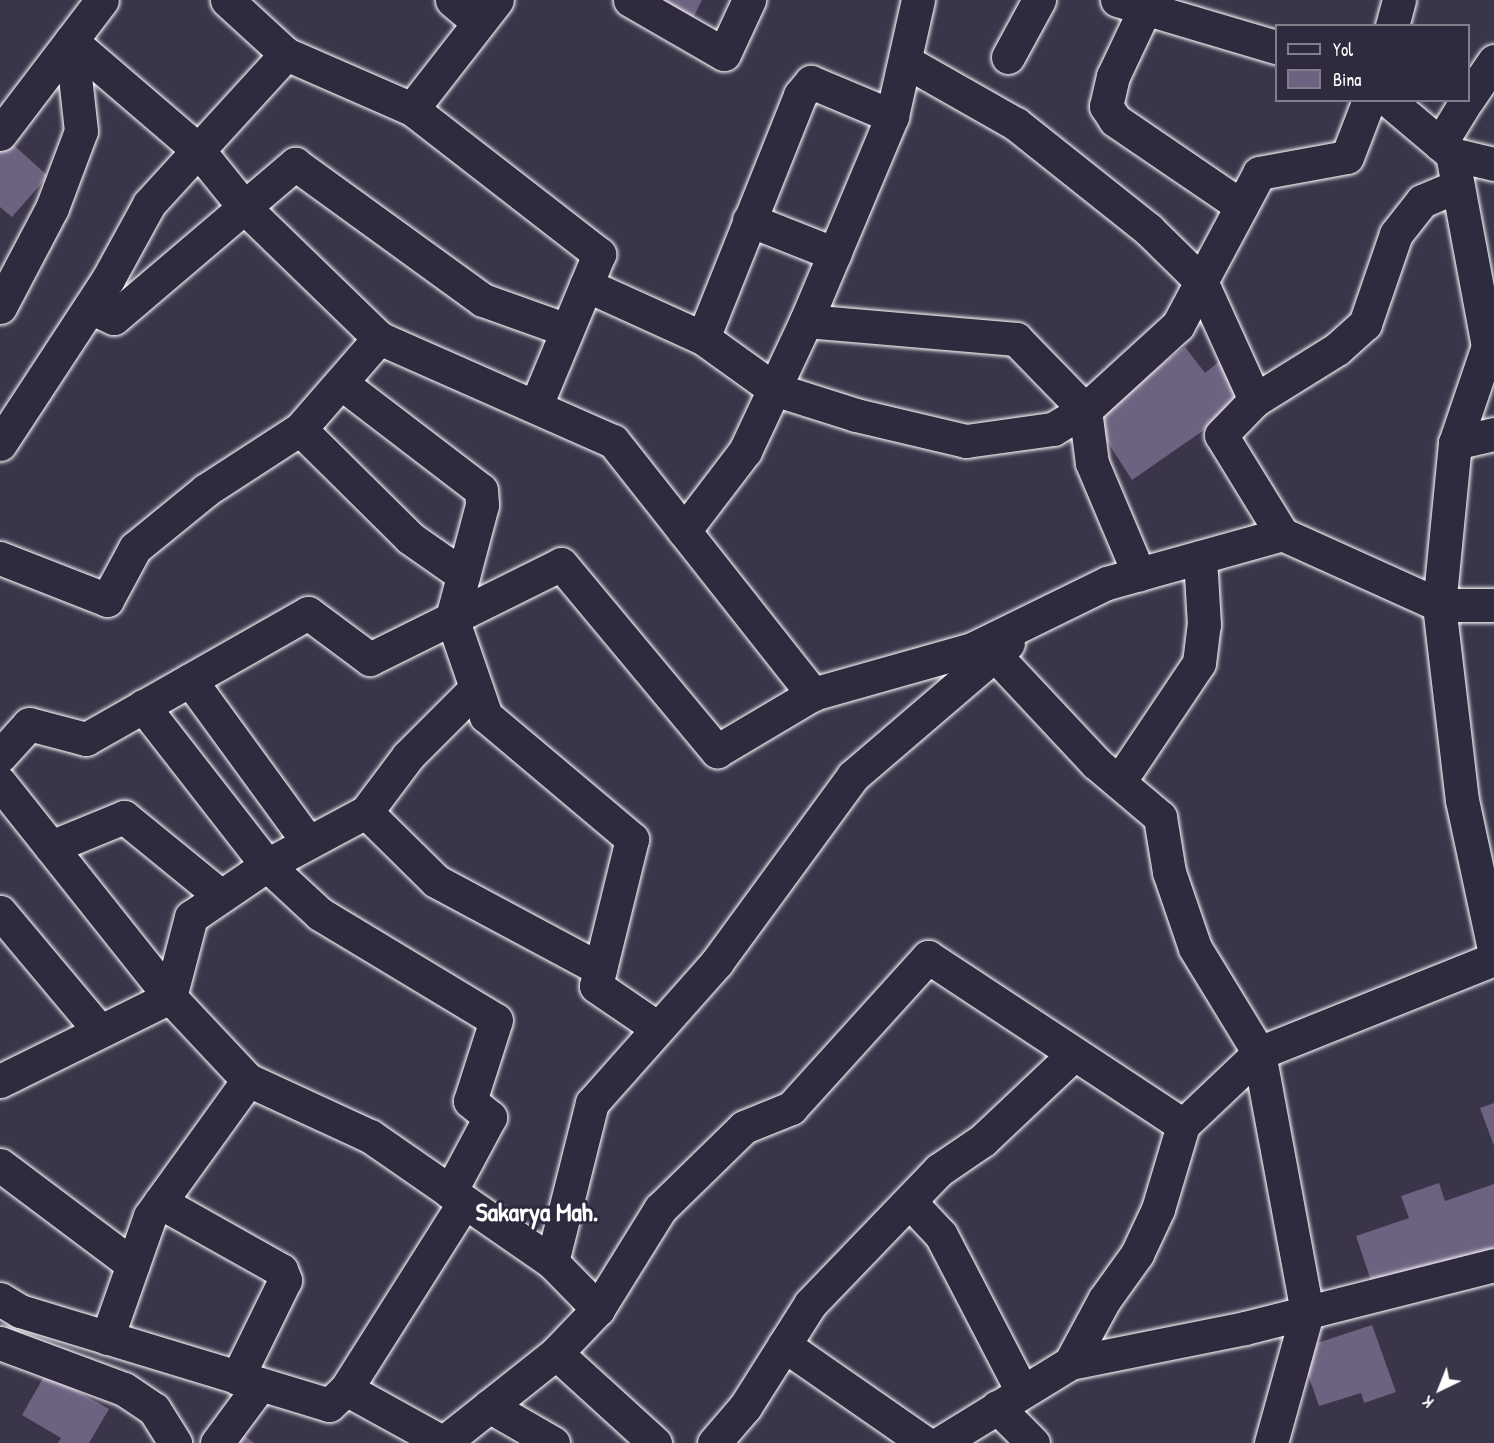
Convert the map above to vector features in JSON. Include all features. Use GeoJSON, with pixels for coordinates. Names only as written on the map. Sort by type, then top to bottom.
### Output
{"type":"FeatureCollection","features":[{"type":"Feature","properties":{"kind":"street"},"geometry":{"type":"LineString","coordinates":[[0,134],[102,0]]}},
{"type":"Feature","properties":{"kind":"street"},"geometry":{"type":"LineString","coordinates":[[227,0],[286,54],[412,109],[599,254],[536,405]]}},
{"type":"Feature","properties":{"kind":"street"},"geometry":{"type":"LineString","coordinates":[[412,109],[488,12],[452,0]]}},
{"type":"Feature","properties":{"kind":"street"},"geometry":{"type":"LineString","coordinates":[[630,0],[724,54],[749,0]]}},
{"type":"Feature","properties":{"kind":"street"},"geometry":{"type":"LineString","coordinates":[[684,531],[745,451],[806,321],[892,116],[918,0]]}},
{"type":"Feature","properties":{"kind":"street"},"geometry":{"type":"LineString","coordinates":[[1008,57],[1039,0]]}},
{"type":"Feature","properties":{"kind":"street"},"geometry":{"type":"LineString","coordinates":[[1393,24],[1399,0]]}},
{"type":"Feature","properties":{"kind":"street"},"geometry":{"type":"LineString","coordinates":[[1241,206],[1156,150],[1106,106],[1136,3],[1275,47]]}},
{"type":"Feature","properties":{"kind":"street"},"geometry":{"type":"LineString","coordinates":[[71,41],[198,150],[244,207],[379,338],[536,405],[612,441],[813,694]]}},
{"type":"Feature","properties":{"kind":"street"},"geometry":{"type":"LineString","coordinates":[[0,308],[52,207],[81,131],[71,41]]}},
{"type":"Feature","properties":{"kind":"street"},"geometry":{"type":"LineString","coordinates":[[6,422],[90,307],[149,204],[286,54]]}},
{"type":"Feature","properties":{"kind":"street"},"geometry":{"type":"LineString","coordinates":[[905,61],[1016,124],[1148,229],[1201,281],[1256,400]]}},
{"type":"Feature","properties":{"kind":"street"},"geometry":{"type":"LineString","coordinates":[[1470,97],[1494,62]]}},
{"type":"Feature","properties":{"kind":"street"},"geometry":{"type":"LineString","coordinates":[[704,338],[800,94],[811,82],[892,116]]}},
{"type":"Feature","properties":{"kind":"street"},"geometry":{"type":"LineString","coordinates":[[586,285],[704,338],[774,389],[966,441],[1053,429],[1085,410],[1178,325],[1259,173],[1347,157],[1368,102]]}},
{"type":"Feature","properties":{"kind":"street"},"geometry":{"type":"LineString","coordinates":[[1390,102],[1446,149],[1494,164]]}},
{"type":"Feature","properties":{"kind":"street"},"geometry":{"type":"LineString","coordinates":[[1467,102],[1446,149],[1457,186],[1488,346],[1455,443],[1439,605],[1462,800],[1494,949]]}},
{"type":"Feature","properties":{"kind":"street"},"geometry":{"type":"LineString","coordinates":[[90,307],[114,318],[295,164],[483,300],[567,330]]}},
{"type":"Feature","properties":{"kind":"street"},"geometry":{"type":"LineString","coordinates":[[1457,186],[1422,201],[1396,234],[1365,324],[1337,349],[1256,400],[1221,435],[1282,534],[1439,605],[1494,605]]}},
{"type":"Feature","properties":{"kind":"street"},"geometry":{"type":"LineString","coordinates":[[749,220],[834,254]]}},
{"type":"Feature","properties":{"kind":"street"},"geometry":{"type":"LineString","coordinates":[[806,321],[1016,339],[1085,410],[1092,463],[1138,574]]}},
{"type":"Feature","properties":{"kind":"street"},"geometry":{"type":"LineString","coordinates":[[0,558],[107,600],[135,548],[206,490],[300,429],[379,338]]}},
{"type":"Feature","properties":{"kind":"street"},"geometry":{"type":"LineString","coordinates":[[341,384],[481,490],[482,505],[452,618],[486,716],[632,839],[596,986],[657,1027]]}},
{"type":"Feature","properties":{"kind":"street"},"geometry":{"type":"LineString","coordinates":[[300,429],[410,538],[463,575]]}},
{"type":"Feature","properties":{"kind":"street"},"geometry":{"type":"LineString","coordinates":[[1455,443],[1494,434]]}},
{"type":"Feature","properties":{"kind":"street"},"geometry":{"type":"LineString","coordinates":[[0,756],[29,724],[86,739],[308,613],[370,659],[561,564],[717,751],[813,694],[972,649],[1044,614],[1138,574],[1282,534]]}},
{"type":"Feature","properties":{"kind":"street"},"geometry":{"type":"LineString","coordinates":[[1119,782],[1199,663],[1204,625],[1200,557]]}},
{"type":"Feature","properties":{"kind":"street"},"geometry":{"type":"LineString","coordinates":[[552,1262],[592,1103],[717,962],[853,776],[1044,614]]}},
{"type":"Feature","properties":{"kind":"street"},"geometry":{"type":"LineString","coordinates":[[995,655],[1119,782],[1160,817],[1169,872],[1195,948],[1259,1053],[1307,1312],[1271,1443]]}},
{"type":"Feature","properties":{"kind":"street"},"geometry":{"type":"LineString","coordinates":[[190,680],[308,842]]}},
{"type":"Feature","properties":{"kind":"street"},"geometry":{"type":"LineString","coordinates":[[0,1081],[170,997],[191,917],[267,865],[366,812],[408,756],[476,688]]}},
{"type":"Feature","properties":{"kind":"street"},"geometry":{"type":"LineString","coordinates":[[7,1314],[107,1338],[329,1405],[346,1389],[457,1197],[490,1117],[470,1101],[496,1020],[320,914],[267,865],[143,706]]}},
{"type":"Feature","properties":{"kind":"street"},"geometry":{"type":"LineString","coordinates":[[0,783],[170,997],[248,1080],[370,1136],[552,1262],[598,1309]]}},
{"type":"Feature","properties":{"kind":"street"},"geometry":{"type":"LineString","coordinates":[[366,812],[436,881],[600,969]]}},
{"type":"Feature","properties":{"kind":"street"},"geometry":{"type":"LineString","coordinates":[[51,847],[124,817],[221,896]]}},
{"type":"Feature","properties":{"kind":"street"},"geometry":{"type":"LineString","coordinates":[[0,912],[100,1031]]}},
{"type":"Feature","properties":{"kind":"street"},"geometry":{"type":"LineString","coordinates":[[346,1389],[444,1443],[556,1353],[598,1309],[660,1209],[744,1127],[791,1108],[928,957],[1183,1125]]}},
{"type":"Feature","properties":{"kind":"street"},"geometry":{"type":"LineString","coordinates":[[1070,1363],[1104,1300],[1137,1254],[1158,1209],[1183,1125],[1259,1053],[1494,959]]}},
{"type":"Feature","properties":{"kind":"street"},"geometry":{"type":"LineString","coordinates":[[714,1443],[745,1407],[810,1304],[910,1202],[1074,1054]]}},
{"type":"Feature","properties":{"kind":"street"},"geometry":{"type":"LineString","coordinates":[[107,1338],[133,1265],[160,1202],[248,1080]]}},
{"type":"Feature","properties":{"kind":"street"},"geometry":{"type":"LineString","coordinates":[[0,1165],[133,1265]]}},
{"type":"Feature","properties":{"kind":"street"},"geometry":{"type":"LineString","coordinates":[[160,1202],[281,1270],[285,1280],[248,1382],[217,1443]]}},
{"type":"Feature","properties":{"kind":"street"},"geometry":{"type":"LineString","coordinates":[[910,1202],[940,1235],[1010,1399],[1033,1443]]}},
{"type":"Feature","properties":{"kind":"street"},"geometry":{"type":"LineString","coordinates":[[940,1443],[1070,1363],[1307,1312],[1494,1265]]}},
{"type":"Feature","properties":{"kind":"street"},"geometry":{"type":"LineString","coordinates":[[0,1342],[124,1389],[154,1409],[175,1443]]}},
{"type":"Feature","properties":{"kind":"street"},"geometry":{"type":"LineString","coordinates":[[784,1345],[925,1443]]}},
{"type":"Feature","properties":{"kind":"street"},"geometry":{"type":"LineString","coordinates":[[556,1353],[655,1443]]}},
{"type":"Feature","properties":{"kind":"street"},"geometry":{"type":"LineString","coordinates":[[489,1406],[553,1443]]}},
{"type":"Feature","properties":{"kind":"building"},"geometry":{"type":"Polygon","coordinates":[[[654,0],[702,0],[692,20],[654,0]]]}},
{"type":"Feature","properties":{"kind":"building"},"geometry":{"type":"Polygon","coordinates":[[[8,140],[48,176],[12,217],[0,207],[0,149],[8,140]]]}},
{"type":"Feature","properties":{"kind":"building"},"geometry":{"type":"Polygon","coordinates":[[[1185,347],[1205,373],[1222,359],[1243,403],[1132,480],[1092,418],[1185,347]]]}},
{"type":"Feature","properties":{"kind":"building"},"geometry":{"type":"Polygon","coordinates":[[[1494,1103],[1494,1146],[1480,1108],[1494,1103]]]}},
{"type":"Feature","properties":{"kind":"building"},"geometry":{"type":"Polygon","coordinates":[[[1439,1183],[1445,1201],[1494,1184],[1494,1252],[1373,1287],[1356,1236],[1409,1218],[1401,1196],[1439,1183]]]}},
{"type":"Feature","properties":{"kind":"building"},"geometry":{"type":"Polygon","coordinates":[[[1372,1325],[1396,1392],[1364,1403],[1361,1393],[1319,1406],[1299,1349],[1372,1325]]]}},
{"type":"Feature","properties":{"kind":"building"},"geometry":{"type":"Polygon","coordinates":[[[46,1373],[109,1409],[89,1443],[58,1443],[61,1438],[22,1415],[46,1373]]]}},
{"type":"Feature","properties":{"kind":"building"},"geometry":{"type":"Polygon","coordinates":[[[235,1428],[254,1443],[224,1443],[235,1428]]]}},
{"type":"Feature","properties":{"kind":"district","name":"Sakarya Mah."},"geometry":{"type":"Point","coordinates":[537,1212]}}]}
